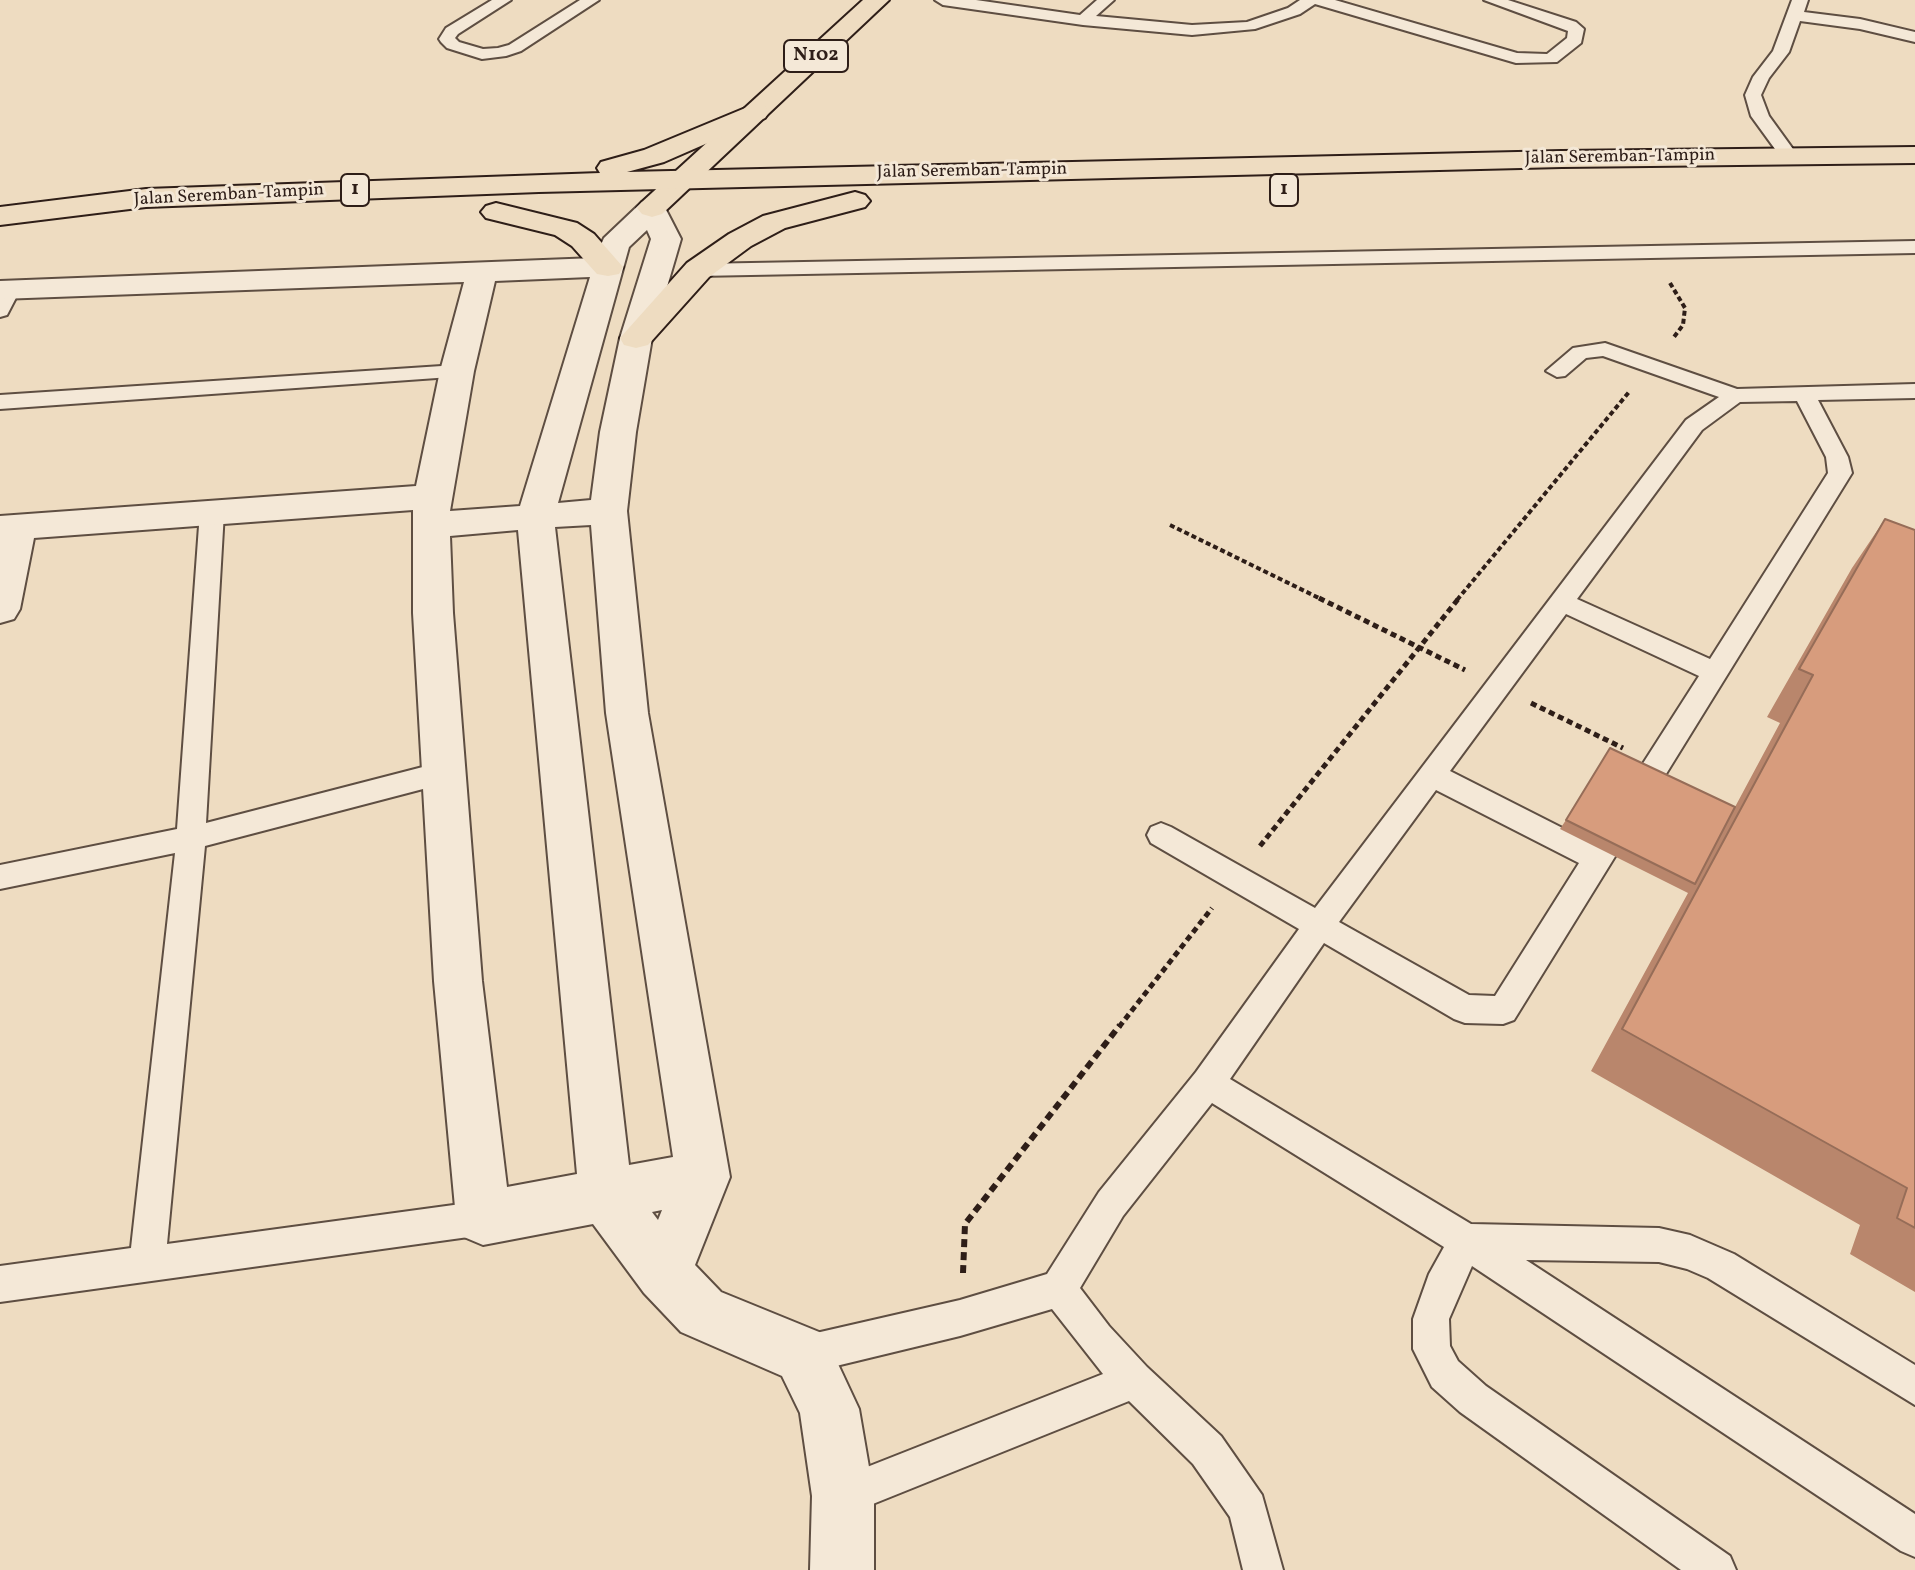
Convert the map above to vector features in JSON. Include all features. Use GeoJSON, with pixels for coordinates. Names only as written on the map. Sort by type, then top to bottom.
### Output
{"type":"FeatureCollection","features":[{"type":"Feature","properties":{"kind":"main road","name":"N102"},"geometry":{"type":"LineString","coordinates":[[667,194],[877,0]]}},
{"type":"Feature","properties":{"kind":"main road"},"geometry":{"type":"LineString","coordinates":[[755,112],[751,132],[761,148],[848,188]]}},
{"type":"Feature","properties":{"kind":"main road"},"geometry":{"type":"LineString","coordinates":[[539,183],[654,156],[755,112]]}},
{"type":"Feature","properties":{"kind":"main road","name":"Jalan Seremban-Tampin"},"geometry":{"type":"LineString","coordinates":[[31,214],[128,223],[496,212],[667,194],[1789,156],[1915,155]]}},
{"type":"Feature","properties":{"kind":"main road","name":"Jalan Seremban-Tampin"},"geometry":{"type":"LineString","coordinates":[[0,216],[146,198],[539,183],[667,194],[848,188],[1246,191],[1915,182]]}},
{"type":"Feature","properties":{"kind":"main road"},"geometry":{"type":"LineString","coordinates":[[636,338],[698,270],[740,240],[848,188]]}},
{"type":"Feature","properties":{"kind":"main road"},"geometry":{"type":"LineString","coordinates":[[496,212],[566,229],[583,240],[608,267]]}},
{"type":"Feature","properties":{"kind":"street"},"geometry":{"type":"LineString","coordinates":[[667,194],[615,244],[535,517],[606,1197],[664,1273],[701,1312],[803,1355],[829,1409],[843,1496],[842,1570]]}},
{"type":"Feature","properties":{"kind":"street"},"geometry":{"type":"LineString","coordinates":[[664,1273],[703,1177],[627,713],[608,511],[618,432],[636,338],[666,239],[667,194]]}},
{"type":"Feature","properties":{"kind":"street"},"geometry":{"type":"LineString","coordinates":[[3,297],[608,267]]}},
{"type":"Feature","properties":{"kind":"street"},"geometry":{"type":"LineString","coordinates":[[482,272],[457,371],[432,511],[433,613],[458,981],[483,1218],[703,1177]]}},
{"type":"Feature","properties":{"kind":"street"},"geometry":{"type":"LineString","coordinates":[[0,609],[9,528],[212,512],[432,511],[535,517],[608,511]]}},
{"type":"Feature","properties":{"kind":"lane"},"geometry":{"type":"LineString","coordinates":[[503,0],[452,31],[447,39],[453,45],[482,54],[500,53],[515,48],[591,0]]}},
{"type":"Feature","properties":{"kind":"lane"},"geometry":{"type":"LineString","coordinates":[[943,0],[999,4],[1083,20],[1179,30],[1226,29],[1271,19],[1294,11],[1311,0]]}},
{"type":"Feature","properties":{"kind":"lane"},"geometry":{"type":"LineString","coordinates":[[1083,20],[1106,0]]}},
{"type":"Feature","properties":{"kind":"lane"},"geometry":{"type":"LineString","coordinates":[[1318,0],[1516,58],[1551,59],[1575,40],[1576,29],[1570,25],[1492,0]]}},
{"type":"Feature","properties":{"kind":"lane"},"geometry":{"type":"LineString","coordinates":[[1789,156],[1760,116],[1753,95],[1761,77],[1781,52],[1797,7],[1915,37]]}},
{"type":"Feature","properties":{"kind":"lane"},"geometry":{"type":"LineString","coordinates":[[698,270],[1915,247]]}},
{"type":"Feature","properties":{"kind":"lane"},"geometry":{"type":"LineString","coordinates":[[1557,371],[1580,352],[1605,349],[1735,396],[1915,391]]}},
{"type":"Feature","properties":{"kind":"lane"},"geometry":{"type":"LineString","coordinates":[[0,402],[457,371]]}},
{"type":"Feature","properties":{"kind":"lane"},"geometry":{"type":"LineString","coordinates":[[1161,835],[1465,1009],[1503,1010],[1840,473],[1837,457],[1803,392]]}},
{"type":"Feature","properties":{"kind":"lane"},"geometry":{"type":"LineString","coordinates":[[803,1355],[960,1318],[1059,1289],[1111,1204],[1208,1083],[1318,927],[1694,425],[1735,396]]}},
{"type":"Feature","properties":{"kind":"lane"},"geometry":{"type":"LineString","coordinates":[[147,1266],[191,838],[212,512]]}},
{"type":"Feature","properties":{"kind":"lane"},"geometry":{"type":"LineString","coordinates":[[1561,602],[1714,672]]}},
{"type":"Feature","properties":{"kind":"lane"},"geometry":{"type":"LineString","coordinates":[[0,877],[191,838],[446,772]]}},
{"type":"Feature","properties":{"kind":"lane"},"geometry":{"type":"LineString","coordinates":[[1432,775],[1597,859]]}},
{"type":"Feature","properties":{"kind":"lane"},"geometry":{"type":"LineString","coordinates":[[1208,1083],[1466,1241],[1915,1537]]}},
{"type":"Feature","properties":{"kind":"lane"},"geometry":{"type":"LineString","coordinates":[[0,1284],[483,1218]]}},
{"type":"Feature","properties":{"kind":"lane"},"geometry":{"type":"LineString","coordinates":[[1466,1241],[1659,1245],[1690,1252],[1721,1266],[1915,1386]]}},
{"type":"Feature","properties":{"kind":"lane"},"geometry":{"type":"LineString","coordinates":[[1466,1241],[1442,1287],[1431,1319],[1432,1349],[1445,1374],[1473,1399],[1716,1570]]}},
{"type":"Feature","properties":{"kind":"lane"},"geometry":{"type":"LineString","coordinates":[[1059,1289],[1096,1339],[1207,1450],[1248,1509],[1263,1570]]}},
{"type":"Feature","properties":{"kind":"lane"},"geometry":{"type":"LineString","coordinates":[[843,1496],[1134,1380]]}},
{"type":"Feature","properties":{"kind":"path"},"geometry":{"type":"LineString","coordinates":[[960,1318],[965,1224],[1419,647],[1683,325],[1685,308],[1651,252]]}},
{"type":"Feature","properties":{"kind":"path"},"geometry":{"type":"LineString","coordinates":[[1170,525],[1656,765]]}},
{"type":"Feature","properties":{"kind":"building"},"geometry":{"type":"Polygon","coordinates":[[[1885,519],[1915,530],[1915,1228],[1897,1218],[1907,1188],[1622,1029],[1813,675],[1799,669],[1885,519]]]}},
{"type":"Feature","properties":{"kind":"building"},"geometry":{"type":"Polygon","coordinates":[[[1610,748],[1735,807],[1695,884],[1566,820],[1610,748]]]}}]}
